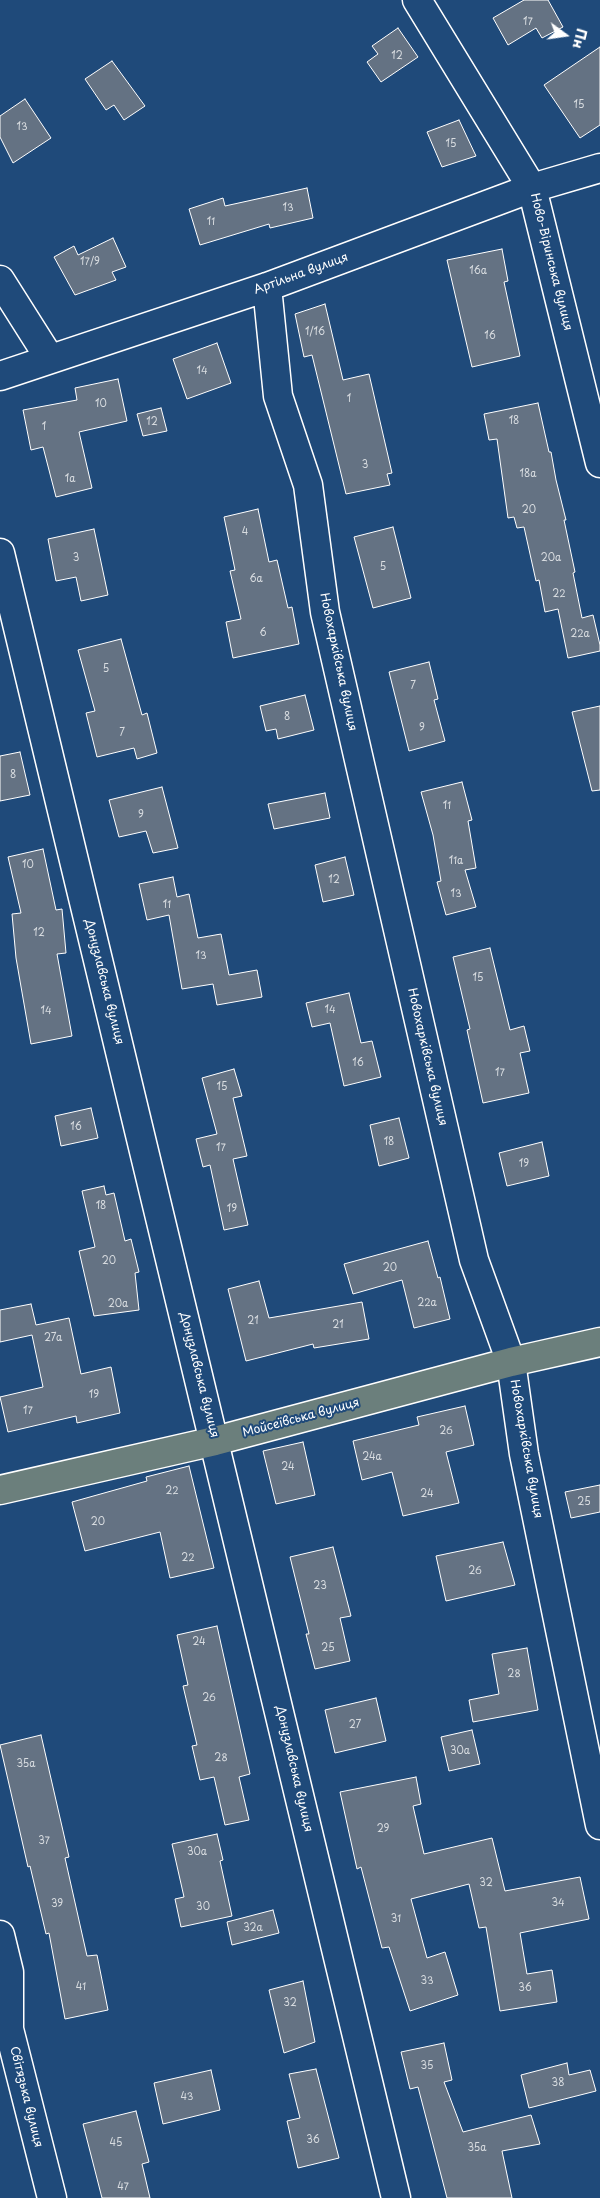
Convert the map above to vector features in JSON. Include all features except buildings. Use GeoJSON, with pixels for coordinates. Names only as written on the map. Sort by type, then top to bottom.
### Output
{"type":"FeatureCollection","features":[{"type":"Feature","properties":{"kind":"main road","name":"Мойсеївська вулиця"},"geometry":{"type":"LineString","coordinates":[[0,1490],[215,1441],[511,1362],[600,1342]]}},
{"type":"Feature","properties":{"kind":"street","name":"Ново-Віринська вулиця"},"geometry":{"type":"LineString","coordinates":[[417,0],[532,188],[599,453]]}},
{"type":"Feature","properties":{"kind":"street","name":"Артільна вулиця"},"geometry":{"type":"LineString","coordinates":[[0,376],[267,287],[532,188],[600,168]]}},
{"type":"Feature","properties":{"kind":"street"},"geometry":{"type":"LineString","coordinates":[[0,280],[50,359]]}},
{"type":"Feature","properties":{"kind":"street","name":"Новохарківська вулиця"},"geometry":{"type":"LineString","coordinates":[[267,287],[278,396],[308,485],[325,612],[474,1260],[511,1362],[524,1454],[600,1825]]}},
{"type":"Feature","properties":{"kind":"street","name":"Донузлавська вулиця"},"geometry":{"type":"LineString","coordinates":[[0,553],[396,2198]]}},
{"type":"Feature","properties":{"kind":"street","name":"Світязька вулиця"},"geometry":{"type":"LineString","coordinates":[[0,1935],[9,1972],[9,2028],[52,2198]]}}]}
